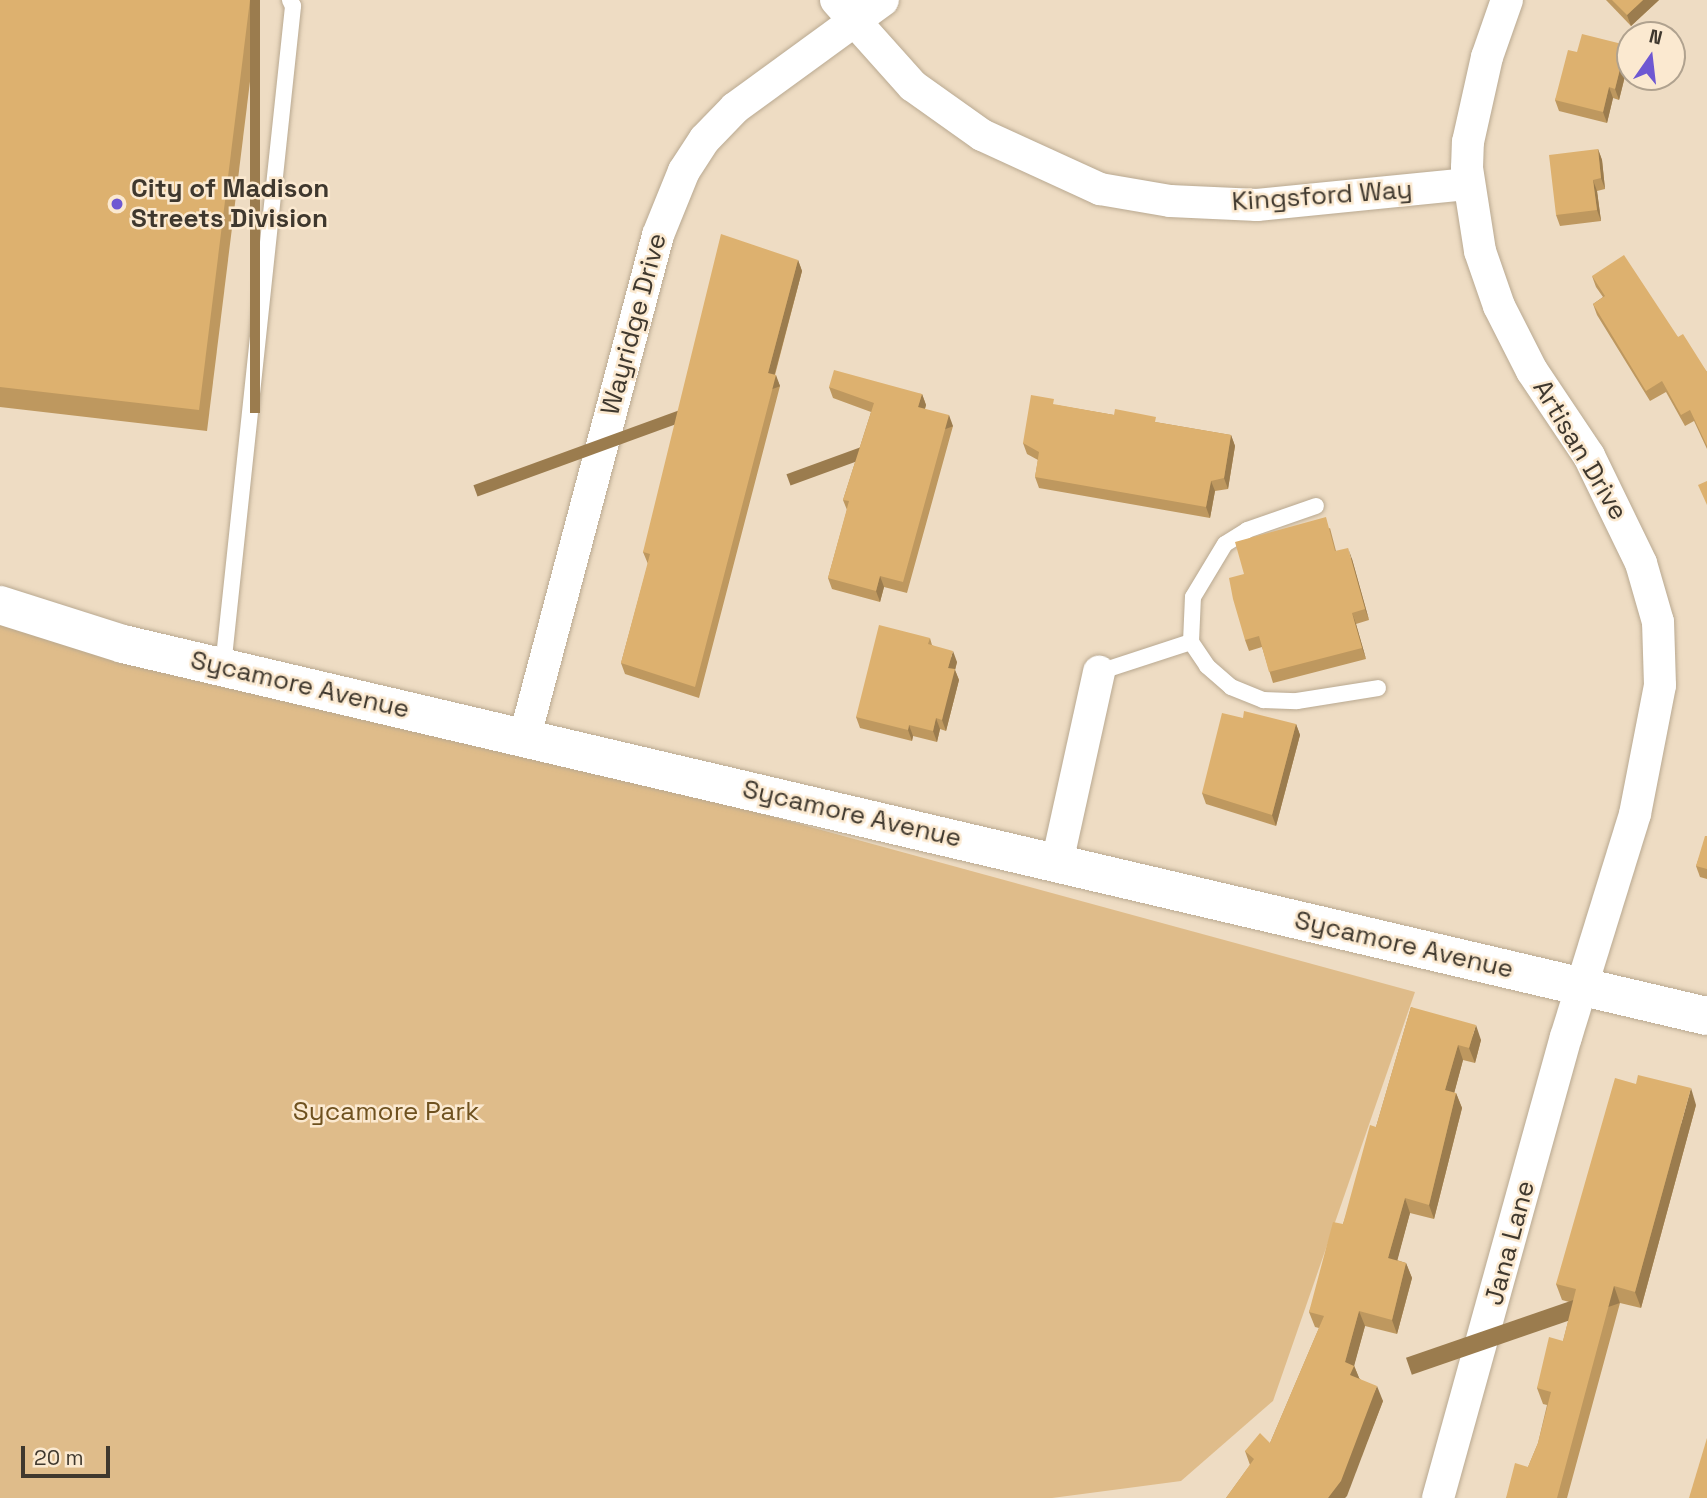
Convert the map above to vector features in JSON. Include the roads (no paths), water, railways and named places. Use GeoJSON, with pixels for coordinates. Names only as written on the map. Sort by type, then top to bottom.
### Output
{"type":"FeatureCollection","features":[{"type":"Feature","properties":{"kind":"street","name":"Wayridge Drive"},"geometry":{"type":"LineString","coordinates":[[525,736],[668,204],[705,139],[735,108],[845,10],[883,0]]}},
{"type":"Feature","properties":{"kind":"street","name":"Artisan Drive"},"geometry":{"type":"LineString","coordinates":[[1507,0],[1488,57],[1468,142],[1469,184],[1480,251],[1499,306],[1532,371],[1614,500],[1641,563],[1658,622],[1660,685],[1635,814],[1581,987]]}},
{"type":"Feature","properties":{"kind":"street","name":"Kingsford Way"},"geometry":{"type":"LineString","coordinates":[[845,10],[913,86],[982,135],[1100,189],[1170,201],[1257,205],[1469,184]]}},
{"type":"Feature","properties":{"kind":"street","name":"Sycamore Avenue"},"geometry":{"type":"LineString","coordinates":[[0,605],[123,644],[525,736],[1707,1016]]}},
{"type":"Feature","properties":{"kind":"street"},"geometry":{"type":"LineString","coordinates":[[1058,863],[1099,672]]}},
{"type":"Feature","properties":{"kind":"street","name":"Jana Lane"},"geometry":{"type":"LineString","coordinates":[[1438,1498],[1581,987]]}},
{"type":"Feature","properties":{"kind":"lane"},"geometry":{"type":"LineString","coordinates":[[223,667],[293,6],[290,0]]}},
{"type":"Feature","properties":{"kind":"lane"},"geometry":{"type":"LineString","coordinates":[[1316,506],[1247,530],[1226,544],[1193,597],[1191,642],[1207,666],[1231,687],[1263,700],[1297,701],[1378,688]]}},
{"type":"Feature","properties":{"kind":"lane"},"geometry":{"type":"LineString","coordinates":[[1099,672],[1191,642]]}},
{"type":"Feature","properties":{"kind":"place","name":"City of Madison Streets Division"},"geometry":{"type":"Point","coordinates":[117,204]}},
{"type":"Feature","properties":{"kind":"park label","name":"Sycamore Park"},"geometry":{"type":"Point","coordinates":[386,1112]}}]}
